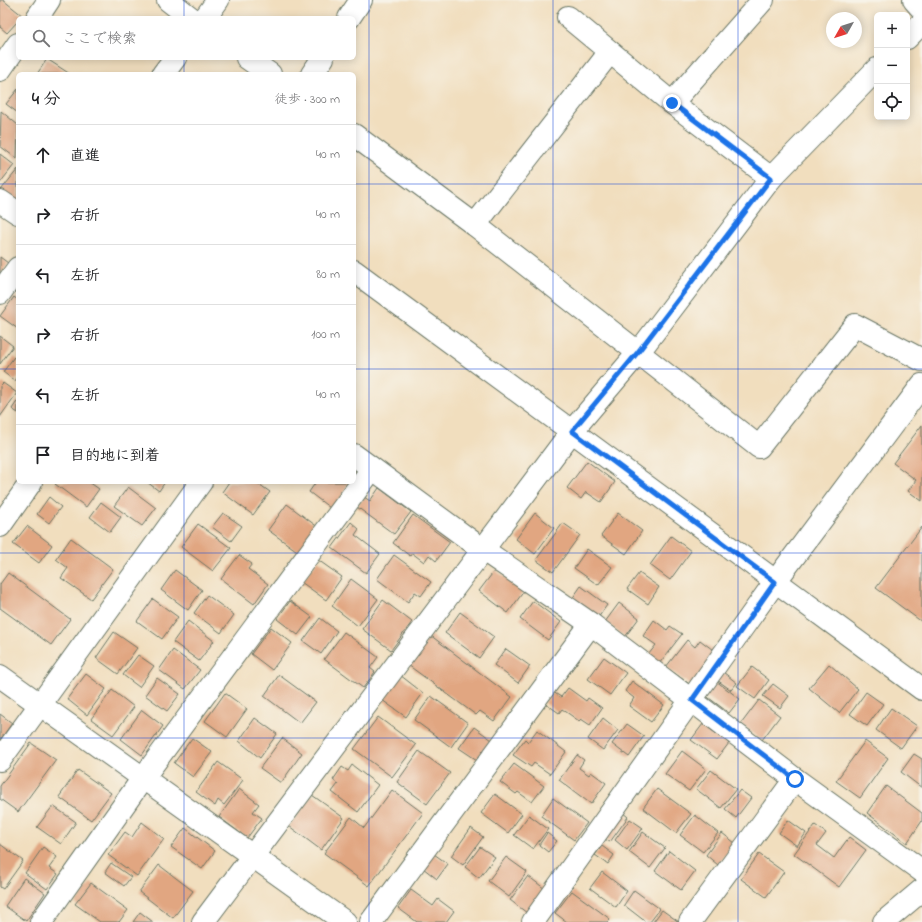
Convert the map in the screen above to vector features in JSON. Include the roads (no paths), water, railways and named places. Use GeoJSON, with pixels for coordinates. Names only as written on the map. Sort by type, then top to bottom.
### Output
{"type":"FeatureCollection","features":[{"type":"Feature","properties":{"kind":"street"},"geometry":{"type":"LineString","coordinates":[[38,16],[49,0]]}},
{"type":"Feature","properties":{"kind":"street"},"geometry":{"type":"LineString","coordinates":[[168,0],[188,16]]}},
{"type":"Feature","properties":{"kind":"street"},"geometry":{"type":"LineString","coordinates":[[206,16],[218,0]]}},
{"type":"Feature","properties":{"kind":"street"},"geometry":{"type":"LineString","coordinates":[[350,16],[361,0]]}},
{"type":"Feature","properties":{"kind":"street"},"geometry":{"type":"LineString","coordinates":[[672,103],[763,0]]}},
{"type":"Feature","properties":{"kind":"street"},"geometry":{"type":"LineString","coordinates":[[914,0],[922,9]]}},
{"type":"Feature","properties":{"kind":"street"},"geometry":{"type":"LineString","coordinates":[[568,17],[672,103],[771,178]]}},
{"type":"Feature","properties":{"kind":"street"},"geometry":{"type":"LineString","coordinates":[[910,35],[922,23]]}},
{"type":"Feature","properties":{"kind":"street"},"geometry":{"type":"LineString","coordinates":[[0,70],[16,47]]}},
{"type":"Feature","properties":{"kind":"street"},"geometry":{"type":"LineString","coordinates":[[474,225],[610,52]]}},
{"type":"Feature","properties":{"kind":"street"},"geometry":{"type":"LineString","coordinates":[[164,72],[174,60]]}},
{"type":"Feature","properties":{"kind":"street"},"geometry":{"type":"LineString","coordinates":[[250,60],[267,72]]}},
{"type":"Feature","properties":{"kind":"street"},"geometry":{"type":"LineString","coordinates":[[313,72],[322,60]]}},
{"type":"Feature","properties":{"kind":"street"},"geometry":{"type":"LineString","coordinates":[[203,922],[251,856],[572,431],[638,352],[771,178],[874,72]]}},
{"type":"Feature","properties":{"kind":"street"},"geometry":{"type":"LineString","coordinates":[[356,136],[474,225],[759,447],[855,325],[922,360]]}},
{"type":"Feature","properties":{"kind":"street"},"geometry":{"type":"LineString","coordinates":[[0,201],[16,212]]}},
{"type":"Feature","properties":{"kind":"street"},"geometry":{"type":"LineString","coordinates":[[0,293],[16,271]]}},
{"type":"Feature","properties":{"kind":"street"},"geometry":{"type":"LineString","coordinates":[[356,272],[922,689]]}},
{"type":"Feature","properties":{"kind":"street"},"geometry":{"type":"LineString","coordinates":[[533,922],[775,582],[922,385]]}},
{"type":"Feature","properties":{"kind":"street"},"geometry":{"type":"LineString","coordinates":[[356,457],[482,549],[591,624],[795,779],[922,871]]}},
{"type":"Feature","properties":{"kind":"street"},"geometry":{"type":"LineString","coordinates":[[41,922],[143,778],[372,469]]}},
{"type":"Feature","properties":{"kind":"street"},"geometry":{"type":"LineString","coordinates":[[0,526],[30,484]]}},
{"type":"Feature","properties":{"kind":"street"},"geometry":{"type":"LineString","coordinates":[[0,760],[200,484]]}},
{"type":"Feature","properties":{"kind":"street"},"geometry":{"type":"LineString","coordinates":[[371,922],[591,624]]}},
{"type":"Feature","properties":{"kind":"street"},"geometry":{"type":"LineString","coordinates":[[0,676],[345,922]]}},
{"type":"Feature","properties":{"kind":"street"},"geometry":{"type":"LineString","coordinates":[[690,922],[795,779]]}},
{"type":"Feature","properties":{"kind":"street"},"geometry":{"type":"LineString","coordinates":[[884,922],[922,890]]}}]}
